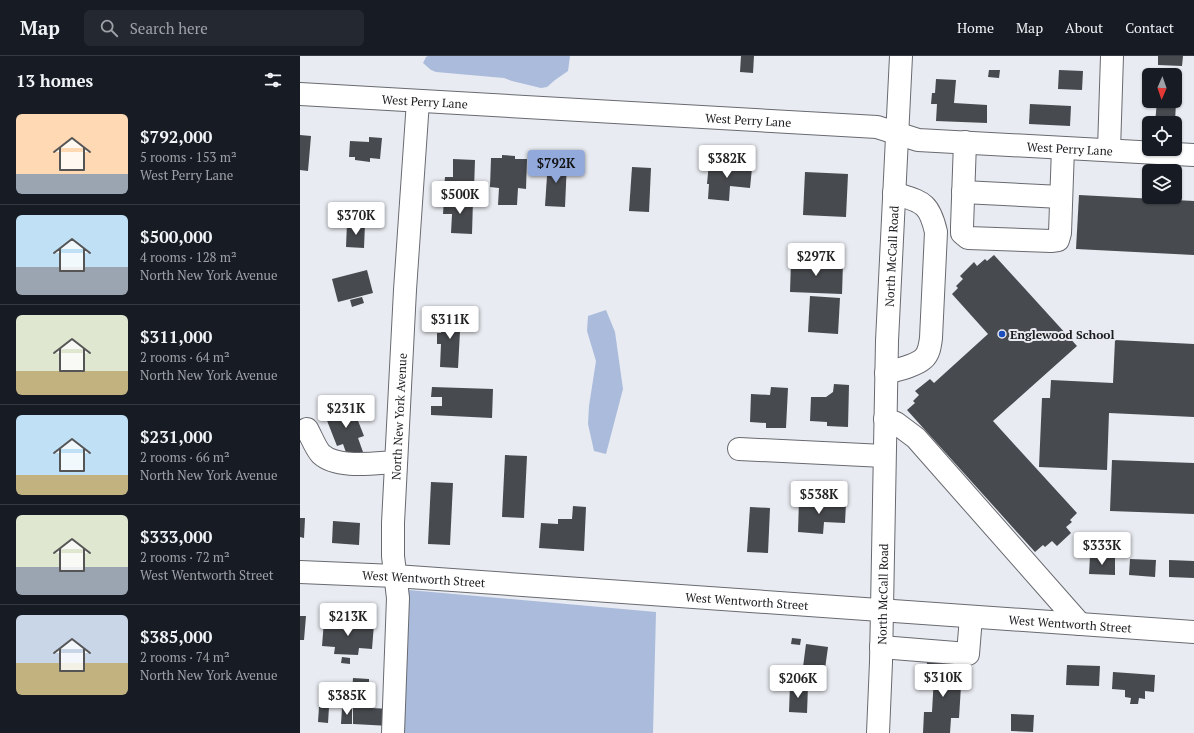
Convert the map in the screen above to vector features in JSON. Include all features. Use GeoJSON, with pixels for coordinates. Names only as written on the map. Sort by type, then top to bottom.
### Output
{"type":"FeatureCollection","features":[{"type":"Feature","properties":{"kind":"street","name":"North McCall Road"},"geometry":{"type":"LineString","coordinates":[[878,733],[886,374],[901,56]]}},
{"type":"Feature","properties":{"kind":"street"},"geometry":{"type":"LineString","coordinates":[[1109,150],[1112,56]]}},
{"type":"Feature","properties":{"kind":"street","name":"West Perry Lane"},"geometry":{"type":"LineString","coordinates":[[300,94],[877,127],[918,140],[1194,154]]}},
{"type":"Feature","properties":{"kind":"street","name":"North New York Avenue"},"geometry":{"type":"LineString","coordinates":[[394,733],[398,598],[394,576],[393,529],[405,290],[418,101]]}},
{"type":"Feature","properties":{"kind":"street"},"geometry":{"type":"LineString","coordinates":[[965,142],[962,234],[968,238],[1058,240],[1060,233],[1063,148]]}},
{"type":"Feature","properties":{"kind":"street"},"geometry":{"type":"LineString","coordinates":[[963,192],[1061,197]]}},
{"type":"Feature","properties":{"kind":"street"},"geometry":{"type":"LineString","coordinates":[[886,374],[914,364],[923,359],[929,350],[931,338],[936,239],[933,219],[928,209],[918,201],[894,193]]}},
{"type":"Feature","properties":{"kind":"street"},"geometry":{"type":"LineString","coordinates":[[885,419],[896,423],[916,438],[1080,624]]}},
{"type":"Feature","properties":{"kind":"street"},"geometry":{"type":"LineString","coordinates":[[307,429],[320,453],[333,461],[353,464],[396,462]]}},
{"type":"Feature","properties":{"kind":"street"},"geometry":{"type":"LineString","coordinates":[[739,449],[884,456]]}},
{"type":"Feature","properties":{"kind":"street","name":"West Wentworth Street"},"geometry":{"type":"LineString","coordinates":[[300,572],[394,576],[1194,632]]}},
{"type":"Feature","properties":{"kind":"street"},"geometry":{"type":"LineString","coordinates":[[881,647],[968,654],[971,617]]}},
{"type":"Feature","properties":{"kind":"shaded area"},"geometry":{"type":"Polygon","coordinates":[[[428,56],[570,56],[568,71],[547,87],[541,88],[504,78],[436,72],[431,70],[423,63],[428,56]]]}},
{"type":"Feature","properties":{"kind":"shaded area"},"geometry":{"type":"Polygon","coordinates":[[[606,310],[615,332],[623,389],[606,454],[594,451],[588,424],[589,406],[596,361],[587,331],[588,316],[606,310]]]}},
{"type":"Feature","properties":{"kind":"shaded area"},"geometry":{"type":"Polygon","coordinates":[[[398,589],[656,612],[653,733],[392,733],[398,589]]]}},
{"type":"Feature","properties":{"kind":"building"},"geometry":{"type":"Polygon","coordinates":[[[741,56],[754,56],[753,73],[740,72],[741,56]]]}},
{"type":"Feature","properties":{"kind":"building"},"geometry":{"type":"Polygon","coordinates":[[[1158,56],[1183,56],[1182,66],[1158,65],[1158,56]]]}},
{"type":"Feature","properties":{"kind":"building"},"geometry":{"type":"Polygon","coordinates":[[[989,70],[1000,70],[999,78],[988,77],[989,70]]]}},
{"type":"Feature","properties":{"kind":"building"},"geometry":{"type":"Polygon","coordinates":[[[1059,70],[1083,71],[1082,90],[1058,89],[1059,70]]]}},
{"type":"Feature","properties":{"kind":"building"},"geometry":{"type":"Polygon","coordinates":[[[936,79],[956,80],[954,103],[987,105],[987,123],[936,121],[937,104],[931,104],[932,93],[935,93],[936,79]]]}},
{"type":"Feature","properties":{"kind":"building"},"geometry":{"type":"Polygon","coordinates":[[[1030,104],[1071,106],[1070,126],[1029,124],[1030,104]]]}},
{"type":"Feature","properties":{"kind":"building"},"geometry":{"type":"Polygon","coordinates":[[[1156,108],[1176,108],[1175,116],[1156,116],[1156,108]]]}},
{"type":"Feature","properties":{"kind":"building"},"geometry":{"type":"Polygon","coordinates":[[[300,135],[311,136],[308,171],[300,170],[300,135]]]}},
{"type":"Feature","properties":{"kind":"building"},"geometry":{"type":"Polygon","coordinates":[[[369,137],[382,138],[380,159],[370,158],[370,162],[355,160],[355,157],[349,157],[350,141],[369,142],[369,137]]]}},
{"type":"Feature","properties":{"kind":"building"},"geometry":{"type":"Polygon","coordinates":[[[502,155],[515,156],[515,159],[527,159],[526,189],[518,188],[517,205],[498,205],[499,188],[490,187],[491,158],[502,158],[502,155]]]}},
{"type":"Feature","properties":{"kind":"building"},"geometry":{"type":"Polygon","coordinates":[[[453,159],[475,160],[474,190],[444,189],[445,177],[453,177],[453,159]]]}},
{"type":"Feature","properties":{"kind":"building"},"geometry":{"type":"Polygon","coordinates":[[[548,161],[567,162],[565,207],[545,206],[548,161]]]}},
{"type":"Feature","properties":{"kind":"building"},"geometry":{"type":"Polygon","coordinates":[[[709,162],[743,165],[743,167],[752,168],[750,188],[730,186],[729,201],[708,199],[709,184],[707,184],[709,162]]]}},
{"type":"Feature","properties":{"kind":"building"},"geometry":{"type":"Polygon","coordinates":[[[632,167],[651,168],[649,212],[629,211],[632,167]]]}},
{"type":"Feature","properties":{"kind":"building"},"geometry":{"type":"Polygon","coordinates":[[[805,172],[848,174],[846,217],[803,215],[805,172]]]}},
{"type":"Feature","properties":{"kind":"building"},"geometry":{"type":"Polygon","coordinates":[[[1079,195],[1142,198],[1142,204],[1182,204],[1182,200],[1194,201],[1194,255],[1076,249],[1079,195]]]}},
{"type":"Feature","properties":{"kind":"building"},"geometry":{"type":"Polygon","coordinates":[[[444,199],[473,200],[472,234],[451,233],[452,214],[443,214],[444,199]]]}},
{"type":"Feature","properties":{"kind":"building"},"geometry":{"type":"Polygon","coordinates":[[[347,223],[365,224],[364,248],[346,247],[347,223]]]}},
{"type":"Feature","properties":{"kind":"building"},"geometry":{"type":"Polygon","coordinates":[[[994,255],[1077,346],[993,421],[1077,513],[1070,520],[1072,522],[1066,527],[1071,533],[1057,546],[1052,541],[1045,547],[1043,545],[1035,552],[907,410],[915,403],[913,401],[919,395],[915,391],[930,379],[934,383],[988,334],[952,294],[958,288],[956,286],[963,279],[960,276],[974,262],[977,266],[985,259],[987,261],[994,255]]]}},
{"type":"Feature","properties":{"kind":"building"},"geometry":{"type":"Polygon","coordinates":[[[791,260],[843,262],[842,294],[790,292],[791,260]]]}},
{"type":"Feature","properties":{"kind":"building"},"geometry":{"type":"Polygon","coordinates":[[[367,270],[373,293],[338,302],[332,279],[367,270]]]}},
{"type":"Feature","properties":{"kind":"building"},"geometry":{"type":"Polygon","coordinates":[[[810,296],[840,298],[838,334],[808,332],[810,296]]]}},
{"type":"Feature","properties":{"kind":"building"},"geometry":{"type":"Polygon","coordinates":[[[362,297],[364,303],[352,307],[350,300],[362,297]]]}},
{"type":"Feature","properties":{"kind":"building"},"geometry":{"type":"Polygon","coordinates":[[[442,313],[461,313],[458,368],[440,367],[441,344],[437,344],[437,333],[441,333],[442,313]]]}},
{"type":"Feature","properties":{"kind":"building"},"geometry":{"type":"Polygon","coordinates":[[[1115,340],[1194,344],[1194,417],[1109,413],[1107,470],[1039,467],[1042,398],[1050,398],[1051,380],[1113,383],[1115,340]]]}},
{"type":"Feature","properties":{"kind":"building"},"geometry":{"type":"Polygon","coordinates":[[[834,384],[849,385],[848,427],[827,426],[827,422],[810,421],[811,397],[826,397],[833,392],[834,384]]]}},
{"type":"Feature","properties":{"kind":"building"},"geometry":{"type":"Polygon","coordinates":[[[432,387],[493,389],[492,418],[431,415],[431,406],[442,406],[442,397],[431,397],[432,387]]]}},
{"type":"Feature","properties":{"kind":"building"},"geometry":{"type":"Polygon","coordinates":[[[771,387],[788,388],[786,428],[766,428],[766,423],[750,422],[751,394],[770,395],[771,387]]]}},
{"type":"Feature","properties":{"kind":"building"},"geometry":{"type":"Polygon","coordinates":[[[351,403],[364,436],[358,438],[363,452],[348,458],[343,444],[337,446],[324,413],[351,403]]]}},
{"type":"Feature","properties":{"kind":"building"},"geometry":{"type":"Polygon","coordinates":[[[505,455],[527,456],[524,518],[502,517],[505,455]]]}},
{"type":"Feature","properties":{"kind":"building"},"geometry":{"type":"Polygon","coordinates":[[[1112,460],[1194,463],[1194,514],[1110,511],[1112,460]]]}},
{"type":"Feature","properties":{"kind":"building"},"geometry":{"type":"Polygon","coordinates":[[[431,482],[453,483],[450,545],[428,544],[431,482]]]}},
{"type":"Feature","properties":{"kind":"building"},"geometry":{"type":"Polygon","coordinates":[[[799,500],[846,503],[845,523],[824,522],[823,534],[798,532],[799,500]]]}},
{"type":"Feature","properties":{"kind":"building"},"geometry":{"type":"Polygon","coordinates":[[[573,506],[586,507],[584,551],[539,548],[541,523],[558,524],[558,519],[572,519],[573,506]]]}},
{"type":"Feature","properties":{"kind":"building"},"geometry":{"type":"Polygon","coordinates":[[[750,507],[770,508],[768,553],[747,552],[750,507]]]}},
{"type":"Feature","properties":{"kind":"building"},"geometry":{"type":"Polygon","coordinates":[[[300,518],[305,518],[304,538],[300,537],[300,518]]]}},
{"type":"Feature","properties":{"kind":"building"},"geometry":{"type":"Polygon","coordinates":[[[333,521],[360,523],[359,545],[332,543],[333,521]]]}},
{"type":"Feature","properties":{"kind":"building"},"geometry":{"type":"Polygon","coordinates":[[[1090,557],[1115,558],[1115,575],[1089,574],[1090,557]]]}},
{"type":"Feature","properties":{"kind":"building"},"geometry":{"type":"Polygon","coordinates":[[[1130,559],[1156,560],[1155,577],[1129,575],[1130,559]]]}},
{"type":"Feature","properties":{"kind":"building"},"geometry":{"type":"Polygon","coordinates":[[[1169,560],[1194,561],[1194,578],[1169,577],[1169,560]]]}},
{"type":"Feature","properties":{"kind":"building"},"geometry":{"type":"Polygon","coordinates":[[[300,616],[306,616],[304,640],[300,640],[300,616]]]}},
{"type":"Feature","properties":{"kind":"building"},"geometry":{"type":"Polygon","coordinates":[[[324,621],[374,624],[372,649],[359,648],[358,655],[334,654],[335,647],[322,646],[324,621]]]}},
{"type":"Feature","properties":{"kind":"building"},"geometry":{"type":"Polygon","coordinates":[[[792,638],[801,639],[800,645],[791,644],[792,638]]]}},
{"type":"Feature","properties":{"kind":"building"},"geometry":{"type":"Polygon","coordinates":[[[806,644],[828,647],[824,676],[802,673],[801,678],[793,677],[794,666],[803,667],[806,644]]]}},
{"type":"Feature","properties":{"kind":"building"},"geometry":{"type":"Polygon","coordinates":[[[342,657],[350,658],[350,664],[341,663],[342,657]]]}},
{"type":"Feature","properties":{"kind":"building"},"geometry":{"type":"Polygon","coordinates":[[[927,662],[957,663],[955,685],[961,686],[959,718],[951,718],[950,733],[923,733],[924,712],[932,712],[934,676],[926,675],[927,662]]]}},
{"type":"Feature","properties":{"kind":"building"},"geometry":{"type":"Polygon","coordinates":[[[1067,665],[1100,666],[1099,686],[1066,685],[1067,665]]]}},
{"type":"Feature","properties":{"kind":"building"},"geometry":{"type":"Polygon","coordinates":[[[1113,672],[1155,675],[1154,692],[1145,691],[1145,699],[1139,698],[1138,704],[1130,704],[1131,698],[1125,697],[1125,690],[1112,689],[1113,672]]]}},
{"type":"Feature","properties":{"kind":"building"},"geometry":{"type":"Polygon","coordinates":[[[353,678],[369,679],[369,682],[373,682],[372,689],[369,689],[368,694],[352,693],[353,678]]]}},
{"type":"Feature","properties":{"kind":"building"},"geometry":{"type":"Polygon","coordinates":[[[790,685],[808,686],[807,713],[789,712],[790,685]]]}},
{"type":"Feature","properties":{"kind":"building"},"geometry":{"type":"Polygon","coordinates":[[[319,707],[329,707],[328,723],[318,722],[319,707]]]}},
{"type":"Feature","properties":{"kind":"building"},"geometry":{"type":"Polygon","coordinates":[[[353,707],[391,709],[390,726],[353,724],[353,707]]]}},
{"type":"Feature","properties":{"kind":"building"},"geometry":{"type":"Polygon","coordinates":[[[342,708],[352,709],[352,724],[341,724],[342,708]]]}},
{"type":"Feature","properties":{"kind":"building"},"geometry":{"type":"Polygon","coordinates":[[[1011,714],[1034,715],[1033,732],[1011,731],[1011,714]]]}},
{"type":"Feature","properties":{"kind":"place","name":"Englewood School"},"geometry":{"type":"Point","coordinates":[1002,334]}}]}
